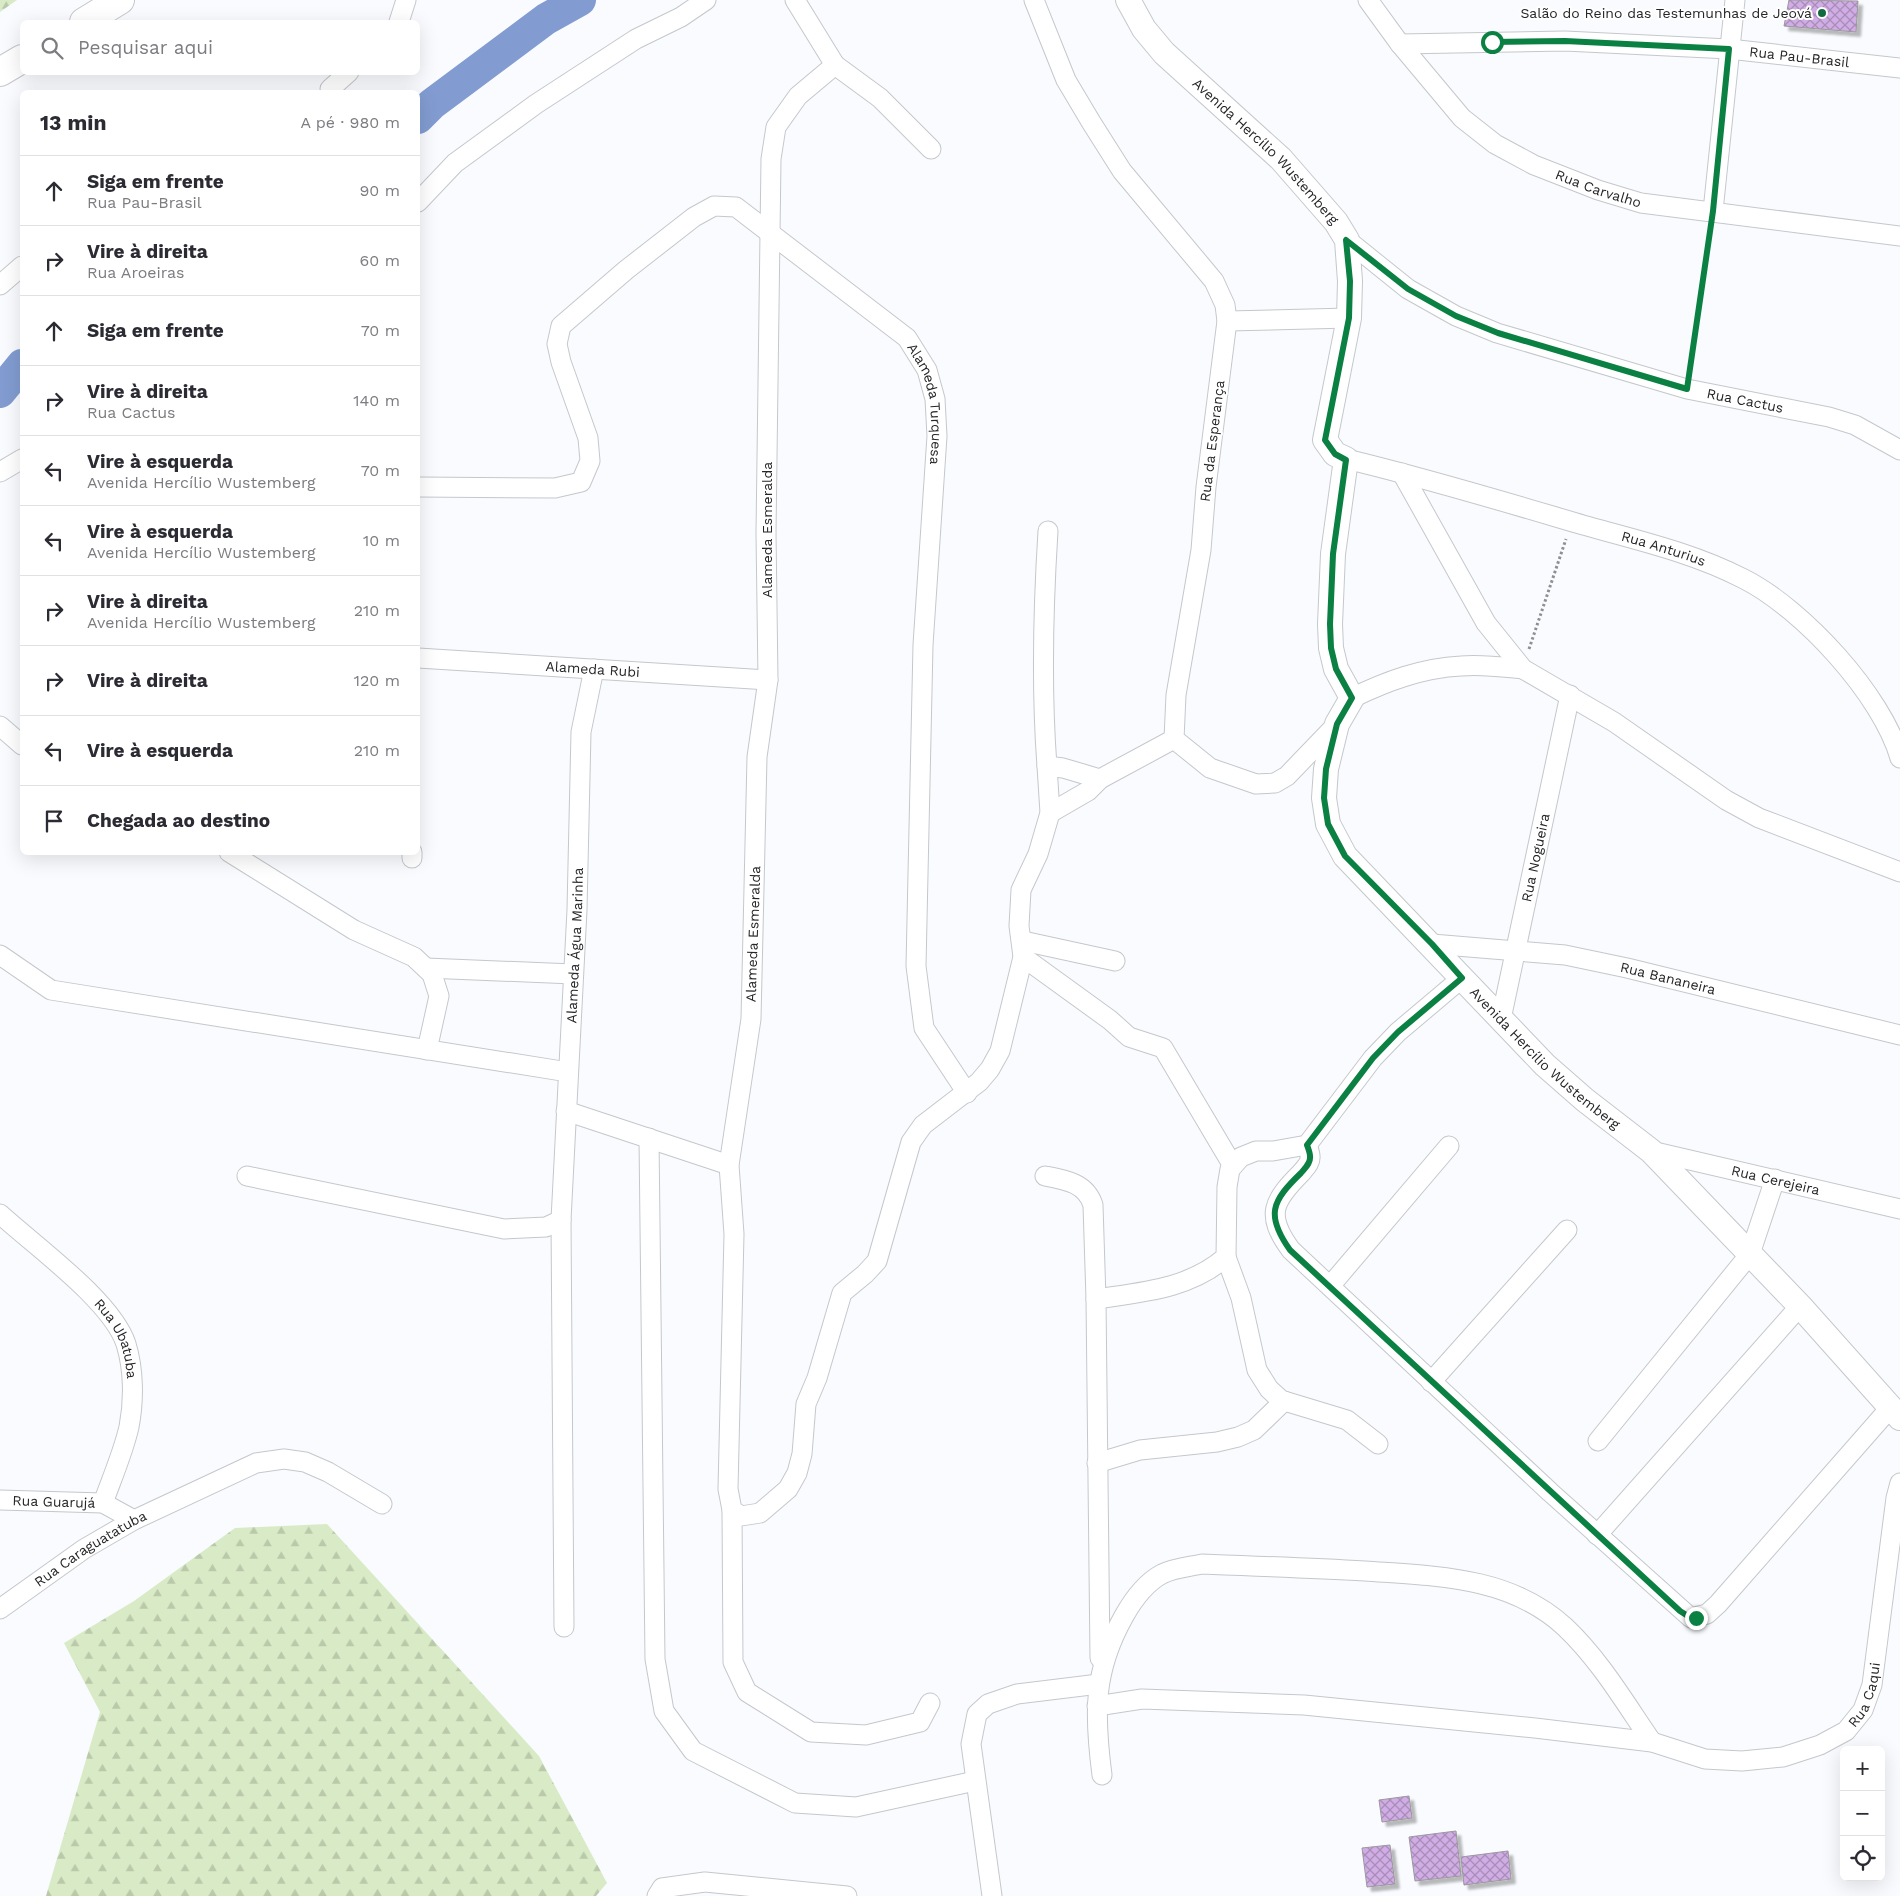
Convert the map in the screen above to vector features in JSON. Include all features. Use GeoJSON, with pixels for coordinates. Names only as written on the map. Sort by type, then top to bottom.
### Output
{"type":"FeatureCollection","features":[{"type":"Feature","properties":{"kind":"main road"},"geometry":{"type":"LineString","coordinates":[[87,20],[120,0]]}},
{"type":"Feature","properties":{"kind":"main road"},"geometry":{"type":"LineString","coordinates":[[0,72],[20,59]]}},
{"type":"Feature","properties":{"kind":"street"},"geometry":{"type":"LineString","coordinates":[[400,20],[406,0]]}},
{"type":"Feature","properties":{"kind":"street"},"geometry":{"type":"LineString","coordinates":[[420,200],[455,163],[536,104],[636,39],[681,17],[706,0]]}},
{"type":"Feature","properties":{"kind":"street"},"geometry":{"type":"LineString","coordinates":[[795,0],[835,65],[880,98],[931,149]]}},
{"type":"Feature","properties":{"kind":"street","name":"Rua da Esperança"},"geometry":{"type":"LineString","coordinates":[[1034,0],[1066,80],[1091,122],[1122,171],[1214,281],[1225,305],[1227,321],[1206,487],[1201,550],[1176,696],[1174,739]]}},
{"type":"Feature","properties":{"kind":"street","name":"Avenida Hercílio Wustemberg"},"geometry":{"type":"LineString","coordinates":[[1128,0],[1144,29],[1164,53],[1282,159],[1336,222],[1346,240],[1350,281],[1349,318],[1325,431],[1325,440],[1329,447],[1346,460]]}},
{"type":"Feature","properties":{"kind":"street","name":"Rua Carvalho"},"geometry":{"type":"LineString","coordinates":[[1368,0],[1400,44],[1462,118],[1495,144],[1534,165],[1598,190],[1640,203],[1900,236]]}},
{"type":"Feature","properties":{"kind":"street"},"geometry":{"type":"LineString","coordinates":[[1713,211],[1735,0]]}},
{"type":"Feature","properties":{"kind":"street","name":"Rua Pau-Brasil"},"geometry":{"type":"LineString","coordinates":[[1400,44],[1565,41],[1729,49],[1900,68]]}},
{"type":"Feature","properties":{"kind":"street","name":"Alameda Esmeralda"},"geometry":{"type":"LineString","coordinates":[[835,65],[798,96],[776,127],[770,159],[771,233],[766,533],[768,680],[757,758],[750,1019],[729,1165],[734,1234],[728,1489],[732,1510],[733,1662],[747,1692],[811,1732],[866,1735],[875,1733],[920,1722],[930,1703]]}},
{"type":"Feature","properties":{"kind":"street"},"geometry":{"type":"LineString","coordinates":[[330,89],[346,75]]}},
{"type":"Feature","properties":{"kind":"street","name":"Alameda Turquesa"},"geometry":{"type":"LineString","coordinates":[[420,487],[556,488],[581,482],[590,461],[588,438],[561,362],[557,344],[561,326],[626,270],[694,217],[714,206],[736,207],[896,329],[915,348],[927,370],[935,399],[936,436],[923,645],[916,966],[924,1028],[967,1093]]}},
{"type":"Feature","properties":{"kind":"street","name":"Rua Cactus"},"geometry":{"type":"LineString","coordinates":[[1346,240],[1408,289],[1456,316],[1498,333],[1687,389],[1829,417],[1855,425],[1900,450]]}},
{"type":"Feature","properties":{"kind":"street"},"geometry":{"type":"LineString","coordinates":[[0,285],[20,268]]}},
{"type":"Feature","properties":{"kind":"street"},"geometry":{"type":"LineString","coordinates":[[1227,321],[1349,318]]}},
{"type":"Feature","properties":{"kind":"street"},"geometry":{"type":"LineString","coordinates":[[0,472],[20,460]]}},
{"type":"Feature","properties":{"kind":"street"},"geometry":{"type":"LineString","coordinates":[[1346,460],[1333,554],[1330,624],[1331,648],[1336,669],[1352,698],[1379,685],[1410,674],[1440,668],[1463,665],[1522,668]]}},
{"type":"Feature","properties":{"kind":"street","name":"Rua Anturius"},"geometry":{"type":"LineString","coordinates":[[1346,460],[1402,473],[1691,556],[1746,579],[1797,615],[1843,663],[1883,719],[1900,758]]}},
{"type":"Feature","properties":{"kind":"street"},"geometry":{"type":"LineString","coordinates":[[1402,473],[1486,623],[1522,668],[1651,746],[1726,800],[1759,818],[1900,872]]}},
{"type":"Feature","properties":{"kind":"street"},"geometry":{"type":"LineString","coordinates":[[732,1510],[741,1516],[760,1512],[788,1489],[798,1473],[802,1454],[806,1404],[817,1378],[842,1293],[877,1261],[911,1142],[923,1125],[967,1093],[990,1069],[1000,1051],[1023,949],[1019,926],[1022,890],[1038,854],[1050,813],[1043,721],[1042,631],[1048,532]]}},
{"type":"Feature","properties":{"kind":"street","name":"Alameda Rubi"},"geometry":{"type":"LineString","coordinates":[[420,658],[768,680]]}},
{"type":"Feature","properties":{"kind":"street","name":"Alameda Água Marinha"},"geometry":{"type":"LineString","coordinates":[[564,1627],[561,1220],[573,974],[581,732],[594,669]]}},
{"type":"Feature","properties":{"kind":"street","name":"Rua Nogueira"},"geometry":{"type":"LineString","coordinates":[[1501,1019],[1570,696]]}},
{"type":"Feature","properties":{"kind":"street","name":"Avenida Hercílio Wustemberg"},"geometry":{"type":"LineString","coordinates":[[1352,698],[1337,724],[1325,778],[1324,798],[1328,824],[1345,856],[1432,944],[1462,978],[1558,1077],[1651,1151],[1800,1306],[1895,1413]]}},
{"type":"Feature","properties":{"kind":"street"},"geometry":{"type":"LineString","coordinates":[[1050,813],[1088,791],[1100,779],[1174,739],[1210,768],[1256,784],[1275,783],[1287,776],[1337,724]]}},
{"type":"Feature","properties":{"kind":"street"},"geometry":{"type":"LineString","coordinates":[[0,726],[20,744]]}},
{"type":"Feature","properties":{"kind":"street"},"geometry":{"type":"LineString","coordinates":[[1047,766],[1064,768],[1100,779]]}},
{"type":"Feature","properties":{"kind":"street"},"geometry":{"type":"LineString","coordinates":[[234,855],[354,930],[414,958],[432,974],[439,996],[427,1050]]}},
{"type":"Feature","properties":{"kind":"street","name":"Rua Bananeira"},"geometry":{"type":"LineString","coordinates":[[1432,944],[1565,955],[1627,968],[1900,1035]]}},
{"type":"Feature","properties":{"kind":"street"},"geometry":{"type":"LineString","coordinates":[[1023,949],[1115,961]]}},
{"type":"Feature","properties":{"kind":"street"},"geometry":{"type":"LineString","coordinates":[[1023,949],[1129,1037],[1162,1048],[1233,1166]]}},
{"type":"Feature","properties":{"kind":"street"},"geometry":{"type":"LineString","coordinates":[[0,955],[51,990],[568,1072]]}},
{"type":"Feature","properties":{"kind":"street"},"geometry":{"type":"LineString","coordinates":[[426,968],[573,974]]}},
{"type":"Feature","properties":{"kind":"street"},"geometry":{"type":"LineString","coordinates":[[1378,1444],[1347,1420],[1284,1401],[1269,1389],[1257,1370],[1241,1298],[1226,1258],[1227,1186],[1230,1169],[1241,1158],[1256,1151],[1273,1151],[1307,1145],[1367,1066],[1398,1032],[1462,978]]}},
{"type":"Feature","properties":{"kind":"street"},"geometry":{"type":"LineString","coordinates":[[566,1111],[729,1165]]}},
{"type":"Feature","properties":{"kind":"street"},"geometry":{"type":"LineString","coordinates":[[649,1138],[655,1659],[664,1710],[693,1751],[794,1803],[856,1808],[975,1780]]}},
{"type":"Feature","properties":{"kind":"street"},"geometry":{"type":"LineString","coordinates":[[1307,1145],[1310,1157],[1308,1164],[1282,1192],[1275,1208],[1276,1224],[1290,1250],[1597,1535],[1680,1611],[1691,1618],[1707,1614],[1895,1413]]}},
{"type":"Feature","properties":{"kind":"street"},"geometry":{"type":"LineString","coordinates":[[1330,1286],[1449,1146]]}},
{"type":"Feature","properties":{"kind":"street","name":"Rua Cerejeira"},"geometry":{"type":"LineString","coordinates":[[1651,1151],[1900,1209]]}},
{"type":"Feature","properties":{"kind":"street"},"geometry":{"type":"LineString","coordinates":[[247,1176],[504,1229],[546,1227],[561,1220]]}},
{"type":"Feature","properties":{"kind":"street"},"geometry":{"type":"LineString","coordinates":[[1045,1176],[1081,1186],[1090,1195],[1092,1206],[1096,1299],[1100,1677],[1097,1706],[1098,1741],[1102,1775]]}},
{"type":"Feature","properties":{"kind":"street"},"geometry":{"type":"LineString","coordinates":[[1598,1440],[1750,1254],[1775,1180]]}},
{"type":"Feature","properties":{"kind":"street","name":"Rua Ubatuba"},"geometry":{"type":"LineString","coordinates":[[0,1214],[90,1292],[111,1318],[126,1343],[132,1371],[130,1418],[119,1458],[103,1503]]}},
{"type":"Feature","properties":{"kind":"street"},"geometry":{"type":"LineString","coordinates":[[1431,1382],[1567,1230]]}},
{"type":"Feature","properties":{"kind":"street"},"geometry":{"type":"LineString","coordinates":[[1096,1299],[1164,1288],[1187,1282],[1214,1268],[1226,1258]]}},
{"type":"Feature","properties":{"kind":"street"},"geometry":{"type":"LineString","coordinates":[[1597,1535],[1800,1306]]}},
{"type":"Feature","properties":{"kind":"street"},"geometry":{"type":"LineString","coordinates":[[1097,1463],[1140,1450],[1238,1438],[1254,1430],[1284,1401]]}},
{"type":"Feature","properties":{"kind":"street","name":"Rua Caraguatatuba"},"geometry":{"type":"LineString","coordinates":[[0,1609],[84,1549],[134,1520],[256,1463],[284,1458],[306,1462],[382,1504]]}},
{"type":"Feature","properties":{"kind":"street","name":"Rua Caqui"},"geometry":{"type":"LineString","coordinates":[[1097,1706],[1142,1699],[1295,1705],[1535,1728],[1652,1742],[1705,1759],[1742,1761],[1783,1757],[1820,1745],[1846,1731],[1863,1710],[1872,1685],[1896,1498],[1900,1483]]}},
{"type":"Feature","properties":{"kind":"street","name":"Rua Guarujá"},"geometry":{"type":"LineString","coordinates":[[0,1500],[103,1503],[134,1520]]}},
{"type":"Feature","properties":{"kind":"street"},"geometry":{"type":"LineString","coordinates":[[1100,1677],[1111,1640],[1137,1595],[1160,1575],[1174,1569],[1202,1564],[1451,1577],[1494,1587],[1527,1601],[1565,1627],[1607,1675],[1652,1742]]}},
{"type":"Feature","properties":{"kind":"street"},"geometry":{"type":"LineString","coordinates":[[992,1896],[971,1744],[977,1714],[988,1704],[1017,1694],[1100,1677]]}},
{"type":"Feature","properties":{"kind":"street"},"geometry":{"type":"LineString","coordinates":[[657,1896],[662,1888],[706,1882],[847,1896]]}},
{"type":"Feature","properties":{"kind":"path"},"geometry":{"type":"LineString","coordinates":[[1687,389],[1713,211]]}},
{"type":"Feature","properties":{"kind":"path"},"geometry":{"type":"LineString","coordinates":[[1522,668],[1572,521]]}},
{"type":"Feature","properties":{"kind":"green space"},"geometry":{"type":"Polygon","coordinates":[[[0,0],[17,0],[0,12],[0,0]]]}},
{"type":"Feature","properties":{"kind":"green space"},"geometry":{"type":"Polygon","coordinates":[[[327,1524],[539,1756],[607,1883],[596,1896],[46,1896],[100,1712],[64,1643],[134,1601],[235,1528],[327,1524]]]}},
{"type":"Feature","properties":{"kind":"building","name":"Salão do Reino das Testemunhas de Jeová"},"geometry":{"type":"Polygon","coordinates":[[[1789,0],[1858,1],[1856,32],[1784,26],[1789,0]]]}},
{"type":"Feature","properties":{"kind":"building"},"geometry":{"type":"Polygon","coordinates":[[[1409,1796],[1412,1818],[1382,1822],[1379,1800],[1409,1796]]]}},
{"type":"Feature","properties":{"kind":"building"},"geometry":{"type":"Polygon","coordinates":[[[1456,1831],[1461,1876],[1415,1881],[1409,1837],[1456,1831]]]}},
{"type":"Feature","properties":{"kind":"building"},"geometry":{"type":"Polygon","coordinates":[[[1390,1845],[1395,1884],[1367,1887],[1362,1848],[1390,1845]]]}},
{"type":"Feature","properties":{"kind":"building"},"geometry":{"type":"Polygon","coordinates":[[[1508,1851],[1511,1879],[1464,1885],[1461,1857],[1508,1851]]]}},
{"type":"Feature","properties":{"kind":"waterway"},"geometry":{"type":"LineString","coordinates":[[420,116],[432,104],[546,19],[580,0]]}},
{"type":"Feature","properties":{"kind":"waterway"},"geometry":{"type":"LineString","coordinates":[[0,392],[20,367]]}},
{"type":"Feature","properties":{"kind":"place","name":"Salão do Reino das Testemunhas de Jeová"},"geometry":{"type":"Point","coordinates":[1822,13]}},
{"type":"Feature","properties":{"kind":"route"},"geometry":{"type":"LineString","coordinates":[[1492,42],[1565,41],[1729,49],[1713,211],[1687,389],[1498,333],[1456,316],[1408,289],[1346,240],[1350,281],[1349,318],[1325,431],[1325,440],[1335,454],[1346,460],[1333,554],[1330,624],[1331,648],[1336,669],[1352,698],[1337,724],[1326,769],[1324,798],[1328,824],[1345,856],[1432,944],[1462,978],[1426,1006],[1398,1032],[1373,1058],[1336,1104],[1307,1145],[1310,1157],[1308,1164],[1282,1192],[1275,1208],[1276,1224],[1290,1250],[1680,1611],[1691,1618],[1696,1618]]}}]}
